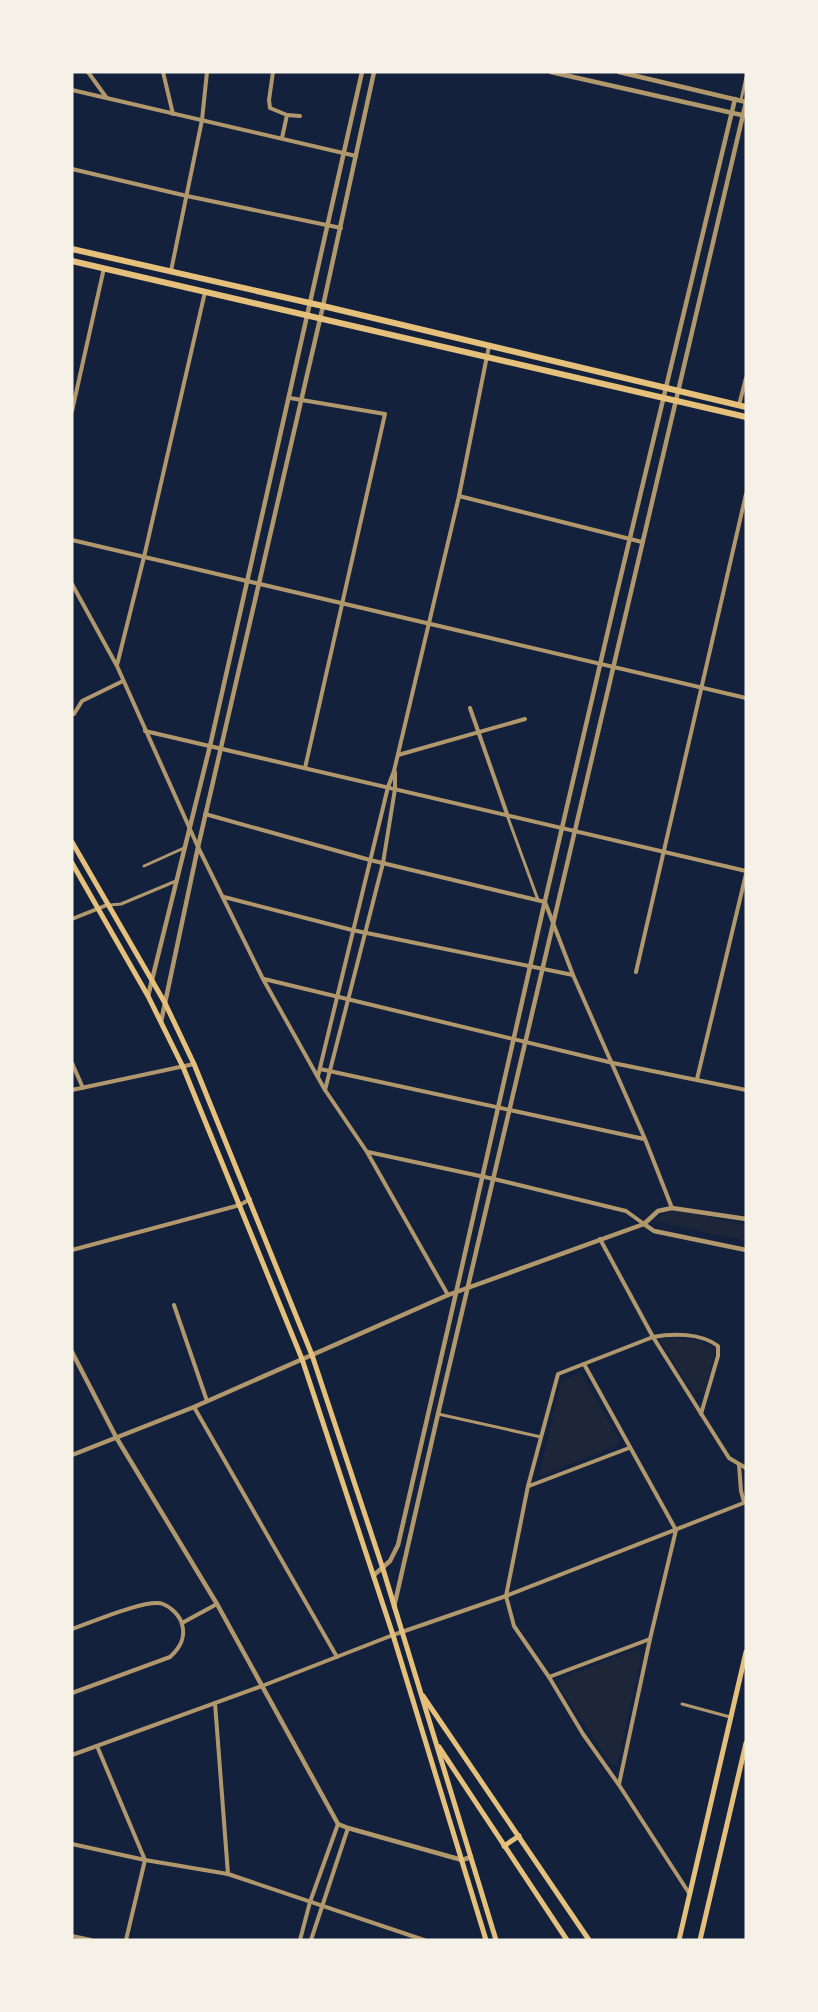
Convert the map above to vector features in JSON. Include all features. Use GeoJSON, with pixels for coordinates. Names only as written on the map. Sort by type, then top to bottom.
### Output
{"type":"FeatureCollection","features":[{"type":"Feature","properties":{"kind":"main road"},"geometry":{"type":"LineString","coordinates":[[72,249],[742,406]]}},
{"type":"Feature","properties":{"kind":"main road"},"geometry":{"type":"LineString","coordinates":[[72,261],[746,417]]}},
{"type":"Feature","properties":{"kind":"main road"},"geometry":{"type":"LineString","coordinates":[[72,842],[165,1003],[194,1064],[312,1355],[383,1569],[496,1940]]}},
{"type":"Feature","properties":{"kind":"main road"},"geometry":{"type":"LineString","coordinates":[[72,863],[147,996],[183,1067],[302,1359],[374,1575],[486,1940]]}},
{"type":"Feature","properties":{"kind":"main road"},"geometry":{"type":"LineString","coordinates":[[679,1940],[746,1652]]}},
{"type":"Feature","properties":{"kind":"main road"},"geometry":{"type":"LineString","coordinates":[[420,1692],[589,1940]]}},
{"type":"Feature","properties":{"kind":"main road"},"geometry":{"type":"LineString","coordinates":[[418,1719],[567,1940]]}},
{"type":"Feature","properties":{"kind":"main road"},"geometry":{"type":"LineString","coordinates":[[700,1940],[746,1743]]}},
{"type":"Feature","properties":{"kind":"main road"},"geometry":{"type":"LineString","coordinates":[[504,1846],[519,1836]]}},
{"type":"Feature","properties":{"kind":"street"},"geometry":{"type":"LineString","coordinates":[[88,72],[107,98]]}},
{"type":"Feature","properties":{"kind":"street"},"geometry":{"type":"LineString","coordinates":[[163,72],[173,114]]}},
{"type":"Feature","properties":{"kind":"street"},"geometry":{"type":"LineString","coordinates":[[171,272],[202,120],[207,72]]}},
{"type":"Feature","properties":{"kind":"street"},"geometry":{"type":"LineString","coordinates":[[273,72],[268,100],[270,108],[286,115],[300,116]]}},
{"type":"Feature","properties":{"kind":"street"},"geometry":{"type":"LineString","coordinates":[[147,996],[210,746],[362,72]]}},
{"type":"Feature","properties":{"kind":"street"},"geometry":{"type":"LineString","coordinates":[[161,1022],[205,814],[341,228],[374,72]]}},
{"type":"Feature","properties":{"kind":"street"},"geometry":{"type":"LineString","coordinates":[[551,72],[744,115]]}},
{"type":"Feature","properties":{"kind":"street"},"geometry":{"type":"LineString","coordinates":[[619,87],[621,72],[744,101]]}},
{"type":"Feature","properties":{"kind":"street"},"geometry":{"type":"LineString","coordinates":[[394,1608],[574,830],[744,115],[746,77]]}},
{"type":"Feature","properties":{"kind":"street"},"geometry":{"type":"LineString","coordinates":[[72,90],[356,156]]}},
{"type":"Feature","properties":{"kind":"street"},"geometry":{"type":"LineString","coordinates":[[374,1575],[390,1561],[398,1545],[458,1292],[482,1176],[562,827],[735,99]]}},
{"type":"Feature","properties":{"kind":"street"},"geometry":{"type":"LineString","coordinates":[[282,138],[286,115]]}},
{"type":"Feature","properties":{"kind":"street"},"geometry":{"type":"LineString","coordinates":[[72,169],[341,228]]}},
{"type":"Feature","properties":{"kind":"street"},"geometry":{"type":"LineString","coordinates":[[72,266],[84,264]]}},
{"type":"Feature","properties":{"kind":"street"},"geometry":{"type":"LineString","coordinates":[[72,411],[104,268]]}},
{"type":"Feature","properties":{"kind":"street"},"geometry":{"type":"LineString","coordinates":[[117,666],[205,292]]}},
{"type":"Feature","properties":{"kind":"street"},"geometry":{"type":"LineString","coordinates":[[318,1077],[352,930],[394,771],[429,624],[459,495],[489,346]]}},
{"type":"Feature","properties":{"kind":"street"},"geometry":{"type":"LineString","coordinates":[[742,406],[746,378]]}},
{"type":"Feature","properties":{"kind":"street"},"geometry":{"type":"LineString","coordinates":[[290,398],[385,414],[344,604],[305,768]]}},
{"type":"Feature","properties":{"kind":"street"},"geometry":{"type":"LineString","coordinates":[[636,972],[746,494]]}},
{"type":"Feature","properties":{"kind":"street"},"geometry":{"type":"LineString","coordinates":[[459,495],[642,542]]}},
{"type":"Feature","properties":{"kind":"street"},"geometry":{"type":"LineString","coordinates":[[72,540],[746,698]]}},
{"type":"Feature","properties":{"kind":"street"},"geometry":{"type":"LineString","coordinates":[[72,584],[117,666],[198,847],[263,979],[325,1090],[368,1152],[448,1296]]}},
{"type":"Feature","properties":{"kind":"street"},"geometry":{"type":"LineString","coordinates":[[74,714],[82,701],[123,681]]}},
{"type":"Feature","properties":{"kind":"street"},"geometry":{"type":"LineString","coordinates":[[470,708],[538,900]]}},
{"type":"Feature","properties":{"kind":"street"},"geometry":{"type":"LineString","coordinates":[[398,755],[525,719]]}},
{"type":"Feature","properties":{"kind":"street"},"geometry":{"type":"LineString","coordinates":[[145,731],[746,872],[697,1079]]}},
{"type":"Feature","properties":{"kind":"street"},"geometry":{"type":"LineString","coordinates":[[325,1090],[383,863],[395,789],[394,771]]}},
{"type":"Feature","properties":{"kind":"street"},"geometry":{"type":"LineString","coordinates":[[205,814],[370,860],[545,902]]}},
{"type":"Feature","properties":{"kind":"street"},"geometry":{"type":"LineString","coordinates":[[144,866],[184,848]]}},
{"type":"Feature","properties":{"kind":"street"},"geometry":{"type":"LineString","coordinates":[[72,919],[107,905],[121,904],[176,881]]}},
{"type":"Feature","properties":{"kind":"street"},"geometry":{"type":"LineString","coordinates":[[224,897],[364,933],[573,975]]}},
{"type":"Feature","properties":{"kind":"street"},"geometry":{"type":"LineString","coordinates":[[545,902],[573,975],[613,1063],[672,1208]]}},
{"type":"Feature","properties":{"kind":"street"},"geometry":{"type":"LineString","coordinates":[[263,979],[613,1063],[746,1090]]}},
{"type":"Feature","properties":{"kind":"street"},"geometry":{"type":"LineString","coordinates":[[72,1063],[83,1088]]}},
{"type":"Feature","properties":{"kind":"street"},"geometry":{"type":"LineString","coordinates":[[72,1090],[194,1064]]}},
{"type":"Feature","properties":{"kind":"street"},"geometry":{"type":"LineString","coordinates":[[320,1069],[645,1139]]}},
{"type":"Feature","properties":{"kind":"street"},"geometry":{"type":"LineString","coordinates":[[368,1152],[482,1176],[626,1211],[654,1231],[746,1250]]}},
{"type":"Feature","properties":{"kind":"street"},"geometry":{"type":"LineString","coordinates":[[72,1250],[240,1205],[250,1199]]}},
{"type":"Feature","properties":{"kind":"street"},"geometry":{"type":"LineString","coordinates":[[72,1455],[194,1407],[448,1296],[644,1224],[658,1211],[672,1208],[746,1219]]}},
{"type":"Feature","properties":{"kind":"street"},"geometry":{"type":"LineString","coordinates":[[600,1239],[653,1337],[729,1458],[746,1468]]}},
{"type":"Feature","properties":{"kind":"street"},"geometry":{"type":"LineString","coordinates":[[174,1305],[207,1401]]}},
{"type":"Feature","properties":{"kind":"street"},"geometry":{"type":"LineString","coordinates":[[689,1893],[514,1626],[506,1596],[528,1486],[558,1374],[653,1337],[668,1334],[712,1341],[718,1346],[718,1356],[701,1414]]}},
{"type":"Feature","properties":{"kind":"street"},"geometry":{"type":"LineString","coordinates":[[72,1352],[116,1437],[217,1604],[338,1824],[462,1860],[471,1857]]}},
{"type":"Feature","properties":{"kind":"street"},"geometry":{"type":"LineString","coordinates":[[584,1364],[676,1530],[619,1785]]}},
{"type":"Feature","properties":{"kind":"street"},"geometry":{"type":"LineString","coordinates":[[194,1407],[337,1657]]}},
{"type":"Feature","properties":{"kind":"street"},"geometry":{"type":"LineString","coordinates":[[438,1414],[541,1437]]}},
{"type":"Feature","properties":{"kind":"street"},"geometry":{"type":"LineString","coordinates":[[528,1486],[629,1448]]}},
{"type":"Feature","properties":{"kind":"street"},"geometry":{"type":"LineString","coordinates":[[72,1755],[262,1686],[401,1632],[506,1596],[745,1502],[741,1491],[739,1465]]}},
{"type":"Feature","properties":{"kind":"street"},"geometry":{"type":"LineString","coordinates":[[72,1629],[146,1604],[162,1604],[176,1613],[182,1623],[183,1635],[180,1647],[170,1657],[72,1693]]}},
{"type":"Feature","properties":{"kind":"street"},"geometry":{"type":"LineString","coordinates":[[182,1623],[217,1604]]}},
{"type":"Feature","properties":{"kind":"street"},"geometry":{"type":"LineString","coordinates":[[549,1677],[650,1639]]}},
{"type":"Feature","properties":{"kind":"street"},"geometry":{"type":"LineString","coordinates":[[215,1703],[228,1874]]}},
{"type":"Feature","properties":{"kind":"street"},"geometry":{"type":"LineString","coordinates":[[682,1704],[731,1717]]}},
{"type":"Feature","properties":{"kind":"street"},"geometry":{"type":"LineString","coordinates":[[97,1746],[145,1860],[126,1940]]}},
{"type":"Feature","properties":{"kind":"street"},"geometry":{"type":"LineString","coordinates":[[300,1940],[310,1902],[338,1824]]}},
{"type":"Feature","properties":{"kind":"street"},"geometry":{"type":"LineString","coordinates":[[311,1940],[348,1828]]}},
{"type":"Feature","properties":{"kind":"street"},"geometry":{"type":"LineString","coordinates":[[72,1844],[145,1860],[228,1874],[424,1940]]}},
{"type":"Feature","properties":{"kind":"street"},"geometry":{"type":"LineString","coordinates":[[72,1936],[91,1940]]}},
{"type":"Feature","properties":{"kind":"shaded area"},"geometry":{"type":"Polygon","coordinates":[[[677,1210],[746,1225],[746,1241],[655,1221],[662,1214],[677,1210]]]}},
{"type":"Feature","properties":{"kind":"shaded area"},"geometry":{"type":"Polygon","coordinates":[[[659,1338],[696,1340],[715,1349],[705,1392],[693,1394],[659,1338]]]}},
{"type":"Feature","properties":{"kind":"shaded area"},"geometry":{"type":"Polygon","coordinates":[[[582,1375],[620,1441],[617,1445],[539,1477],[561,1381],[582,1375]]]}},
{"type":"Feature","properties":{"kind":"shaded area"},"geometry":{"type":"Polygon","coordinates":[[[638,1651],[641,1657],[617,1765],[611,1764],[557,1684],[561,1678],[638,1651]]]}}]}
